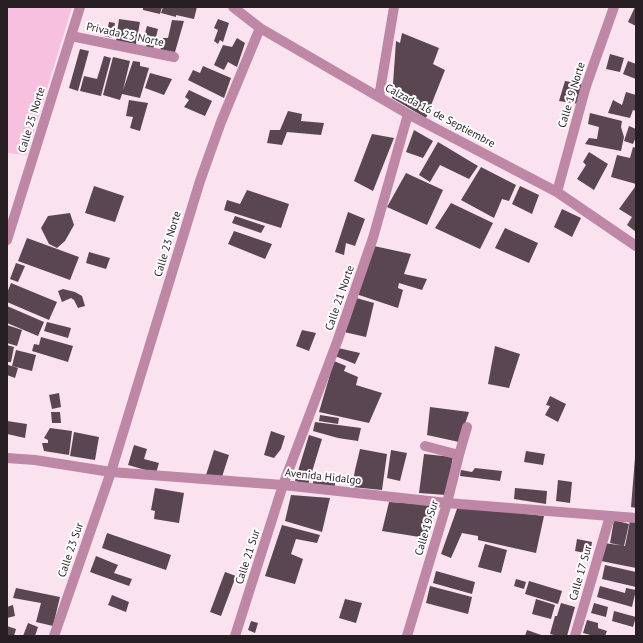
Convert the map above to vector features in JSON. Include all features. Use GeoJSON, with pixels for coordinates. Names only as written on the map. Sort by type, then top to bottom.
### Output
{"type":"FeatureCollection","features":[{"type":"Feature","properties":{"kind":"street","name":"Calle 25 Norte"},"geometry":{"type":"LineString","coordinates":[[7,240],[80,7]]}},
{"type":"Feature","properties":{"kind":"street","name":"Calzada 16 de Septiembre"},"geometry":{"type":"LineString","coordinates":[[233,7],[260,28],[408,114],[557,192],[636,246]]}},
{"type":"Feature","properties":{"kind":"street"},"geometry":{"type":"LineString","coordinates":[[379,97],[394,7]]}},
{"type":"Feature","properties":{"kind":"street","name":"Calle 19 Norte"},"geometry":{"type":"LineString","coordinates":[[557,192],[586,86],[614,7]]}},
{"type":"Feature","properties":{"kind":"street","name":"Calle 23 Norte"},"geometry":{"type":"LineString","coordinates":[[111,472],[200,181],[221,122],[260,28]]}},
{"type":"Feature","properties":{"kind":"street","name":"Privada 25 Norte"},"geometry":{"type":"LineString","coordinates":[[71,36],[174,57]]}},
{"type":"Feature","properties":{"kind":"street","name":"Calle 21 Norte"},"geometry":{"type":"LineString","coordinates":[[283,486],[337,342],[373,238],[408,114]]}},
{"type":"Feature","properties":{"kind":"street","name":"Calle 19 Sur"},"geometry":{"type":"LineString","coordinates":[[407,636],[447,503],[467,427]]}},
{"type":"Feature","properties":{"kind":"street"},"geometry":{"type":"LineString","coordinates":[[425,446],[459,455]]}},
{"type":"Feature","properties":{"kind":"street","name":"Avenida Hidalgo"},"geometry":{"type":"LineString","coordinates":[[7,458],[35,460],[111,472],[283,486],[447,503],[636,518]]}},
{"type":"Feature","properties":{"kind":"street","name":"Calle 23 Sur"},"geometry":{"type":"LineString","coordinates":[[54,636],[111,472]]}},
{"type":"Feature","properties":{"kind":"street","name":"Calle 21 Sur"},"geometry":{"type":"LineString","coordinates":[[234,636],[283,486]]}},
{"type":"Feature","properties":{"kind":"street","name":"Calle 17 Sur"},"geometry":{"type":"LineString","coordinates":[[575,636],[610,516]]}},
{"type":"Feature","properties":{"kind":"shaded area"},"geometry":{"type":"Polygon","coordinates":[[[7,7],[72,7],[27,155],[7,153],[7,7]]]}},
{"type":"Feature","properties":{"kind":"building"},"geometry":{"type":"Polygon","coordinates":[[[143,7],[162,7],[160,14],[143,10],[143,7]]]}},
{"type":"Feature","properties":{"kind":"building"},"geometry":{"type":"Polygon","coordinates":[[[163,7],[197,7],[194,19],[176,15],[176,17],[161,13],[163,7]]]}},
{"type":"Feature","properties":{"kind":"building"},"geometry":{"type":"Polygon","coordinates":[[[636,7],[636,26],[628,22],[636,7]]]}},
{"type":"Feature","properties":{"kind":"building"},"geometry":{"type":"Polygon","coordinates":[[[119,19],[140,22],[136,44],[116,41],[119,19]]]}},
{"type":"Feature","properties":{"kind":"building"},"geometry":{"type":"Polygon","coordinates":[[[218,19],[229,23],[223,42],[220,40],[218,44],[214,41],[218,30],[214,28],[218,19]]]}},
{"type":"Feature","properties":{"kind":"building"},"geometry":{"type":"Polygon","coordinates":[[[172,20],[184,21],[175,52],[160,51],[163,38],[168,38],[172,20]]]}},
{"type":"Feature","properties":{"kind":"building"},"geometry":{"type":"Polygon","coordinates":[[[109,22],[115,23],[112,38],[104,36],[109,22]]]}},
{"type":"Feature","properties":{"kind":"building"},"geometry":{"type":"Polygon","coordinates":[[[147,26],[158,29],[153,49],[146,47],[147,41],[143,40],[147,26]]]}},
{"type":"Feature","properties":{"kind":"building"},"geometry":{"type":"Polygon","coordinates":[[[402,33],[439,48],[433,64],[445,70],[426,118],[392,98],[396,41],[400,43],[402,33]]]}},
{"type":"Feature","properties":{"kind":"building"},"geometry":{"type":"Polygon","coordinates":[[[237,38],[245,43],[237,67],[228,62],[224,70],[214,65],[223,45],[232,47],[237,38]]]}},
{"type":"Feature","properties":{"kind":"building"},"geometry":{"type":"Polygon","coordinates":[[[80,49],[89,51],[78,91],[69,88],[80,49]]]}},
{"type":"Feature","properties":{"kind":"building"},"geometry":{"type":"Polygon","coordinates":[[[610,54],[624,58],[620,72],[606,69],[610,54]]]}},
{"type":"Feature","properties":{"kind":"building"},"geometry":{"type":"Polygon","coordinates":[[[104,56],[111,58],[101,96],[80,91],[84,76],[97,79],[104,56]]]}},
{"type":"Feature","properties":{"kind":"building"},"geometry":{"type":"Polygon","coordinates":[[[113,57],[130,61],[123,90],[133,61],[140,62],[140,66],[149,68],[140,98],[122,94],[120,100],[103,95],[113,57]]]}},
{"type":"Feature","properties":{"kind":"building"},"geometry":{"type":"Polygon","coordinates":[[[628,61],[636,64],[636,79],[623,74],[628,61]]]}},
{"type":"Feature","properties":{"kind":"building"},"geometry":{"type":"Polygon","coordinates":[[[203,66],[231,78],[224,98],[188,80],[193,70],[200,73],[203,66]]]}},
{"type":"Feature","properties":{"kind":"building"},"geometry":{"type":"Polygon","coordinates":[[[150,73],[172,79],[164,95],[145,88],[150,73]]]}},
{"type":"Feature","properties":{"kind":"building"},"geometry":{"type":"Polygon","coordinates":[[[565,81],[582,84],[579,104],[559,101],[565,81]]]}},
{"type":"Feature","properties":{"kind":"building"},"geometry":{"type":"Polygon","coordinates":[[[189,90],[212,101],[205,116],[184,107],[189,100],[185,97],[189,90]]]}},
{"type":"Feature","properties":{"kind":"building"},"geometry":{"type":"Polygon","coordinates":[[[626,92],[636,95],[636,111],[633,110],[630,118],[608,113],[613,100],[622,105],[626,92]]]}},
{"type":"Feature","properties":{"kind":"building"},"geometry":{"type":"Polygon","coordinates":[[[129,100],[148,103],[140,131],[130,128],[133,117],[126,116],[129,100]]]}},
{"type":"Feature","properties":{"kind":"building"},"geometry":{"type":"Polygon","coordinates":[[[288,111],[302,114],[301,121],[324,123],[321,135],[287,132],[282,145],[267,143],[270,130],[280,130],[288,111]]]}},
{"type":"Feature","properties":{"kind":"building"},"geometry":{"type":"Polygon","coordinates":[[[590,113],[622,121],[621,127],[624,137],[621,151],[585,144],[589,138],[597,139],[599,127],[588,124],[590,113]]]}},
{"type":"Feature","properties":{"kind":"building"},"geometry":{"type":"Polygon","coordinates":[[[629,126],[636,129],[636,137],[633,144],[624,141],[629,126]]]}},
{"type":"Feature","properties":{"kind":"building"},"geometry":{"type":"Polygon","coordinates":[[[414,130],[433,141],[423,158],[406,152],[414,130]]]}},
{"type":"Feature","properties":{"kind":"building"},"geometry":{"type":"Polygon","coordinates":[[[372,134],[394,138],[373,191],[354,181],[372,134]]]}},
{"type":"Feature","properties":{"kind":"building"},"geometry":{"type":"Polygon","coordinates":[[[438,142],[478,166],[469,179],[440,165],[430,182],[419,175],[438,142]]]}},
{"type":"Feature","properties":{"kind":"building"},"geometry":{"type":"Polygon","coordinates":[[[633,147],[636,148],[636,184],[611,177],[617,155],[630,158],[633,147]]]}},
{"type":"Feature","properties":{"kind":"building"},"geometry":{"type":"Polygon","coordinates":[[[589,152],[608,164],[594,190],[577,179],[586,165],[583,162],[589,152]]]}},
{"type":"Feature","properties":{"kind":"building"},"geometry":{"type":"Polygon","coordinates":[[[481,167],[516,185],[509,201],[502,199],[494,218],[461,200],[481,167]]]}},
{"type":"Feature","properties":{"kind":"building"},"geometry":{"type":"Polygon","coordinates":[[[406,173],[443,190],[427,225],[387,207],[406,173]]]}},
{"type":"Feature","properties":{"kind":"building"},"geometry":{"type":"Polygon","coordinates":[[[94,186],[124,196],[115,222],[85,213],[94,186]]]}},
{"type":"Feature","properties":{"kind":"building"},"geometry":{"type":"Polygon","coordinates":[[[520,186],[539,195],[532,214],[512,204],[520,186]]]}},
{"type":"Feature","properties":{"kind":"building"},"geometry":{"type":"Polygon","coordinates":[[[635,187],[636,232],[627,225],[632,217],[619,209],[635,187]]]}},
{"type":"Feature","properties":{"kind":"building"},"geometry":{"type":"Polygon","coordinates":[[[247,190],[289,204],[281,228],[224,210],[227,200],[240,204],[247,190]]]}},
{"type":"Feature","properties":{"kind":"building"},"geometry":{"type":"Polygon","coordinates":[[[451,203],[493,223],[480,249],[435,228],[451,203]]]}},
{"type":"Feature","properties":{"kind":"building"},"geometry":{"type":"Polygon","coordinates":[[[562,209],[581,218],[572,237],[554,227],[562,209]]]}},
{"type":"Feature","properties":{"kind":"building"},"geometry":{"type":"Polygon","coordinates":[[[348,212],[365,219],[355,246],[346,243],[344,255],[335,252],[348,212]]]}},
{"type":"Feature","properties":{"kind":"building"},"geometry":{"type":"Polygon","coordinates":[[[70,213],[74,225],[65,241],[57,248],[49,244],[41,228],[48,216],[70,213]]]}},
{"type":"Feature","properties":{"kind":"building"},"geometry":{"type":"Polygon","coordinates":[[[235,216],[265,226],[261,233],[232,223],[235,216]]]}},
{"type":"Feature","properties":{"kind":"building"},"geometry":{"type":"Polygon","coordinates":[[[505,228],[538,243],[529,263],[495,248],[505,228]]]}},
{"type":"Feature","properties":{"kind":"building"},"geometry":{"type":"Polygon","coordinates":[[[234,231],[272,244],[265,259],[228,244],[234,231]]]}},
{"type":"Feature","properties":{"kind":"building"},"geometry":{"type":"Polygon","coordinates":[[[27,238],[79,257],[70,280],[18,261],[27,238]]]}},
{"type":"Feature","properties":{"kind":"building"},"geometry":{"type":"Polygon","coordinates":[[[374,246],[411,254],[404,274],[427,279],[422,290],[399,283],[398,288],[403,290],[398,308],[356,294],[374,246]]]}},
{"type":"Feature","properties":{"kind":"building"},"geometry":{"type":"Polygon","coordinates":[[[89,252],[110,258],[106,269],[86,263],[89,252]]]}},
{"type":"Feature","properties":{"kind":"building"},"geometry":{"type":"Polygon","coordinates":[[[16,263],[25,266],[18,282],[10,279],[16,263]]]}},
{"type":"Feature","properties":{"kind":"building"},"geometry":{"type":"Polygon","coordinates":[[[11,283],[57,302],[49,320],[7,302],[7,293],[11,283]]]}},
{"type":"Feature","properties":{"kind":"building"},"geometry":{"type":"Polygon","coordinates":[[[63,289],[75,292],[82,296],[85,306],[78,308],[74,300],[71,298],[62,302],[58,291],[63,289]]]}},
{"type":"Feature","properties":{"kind":"building"},"geometry":{"type":"Polygon","coordinates":[[[353,297],[374,303],[366,337],[344,332],[353,297]]]}},
{"type":"Feature","properties":{"kind":"building"},"geometry":{"type":"Polygon","coordinates":[[[7,306],[44,322],[38,336],[7,323],[7,306]]]}},
{"type":"Feature","properties":{"kind":"building"},"geometry":{"type":"Polygon","coordinates":[[[47,322],[71,328],[68,338],[44,331],[47,322]]]}},
{"type":"Feature","properties":{"kind":"building"},"geometry":{"type":"Polygon","coordinates":[[[7,325],[22,330],[17,346],[7,343],[7,325]]]}},
{"type":"Feature","properties":{"kind":"building"},"geometry":{"type":"Polygon","coordinates":[[[302,330],[316,333],[309,351],[296,346],[302,330]]]}},
{"type":"Feature","properties":{"kind":"building"},"geometry":{"type":"Polygon","coordinates":[[[41,337],[73,346],[68,362],[32,351],[34,344],[39,345],[41,337]]]}},
{"type":"Feature","properties":{"kind":"building"},"geometry":{"type":"Polygon","coordinates":[[[7,345],[14,347],[11,362],[7,362],[7,345]]]}},
{"type":"Feature","properties":{"kind":"building"},"geometry":{"type":"Polygon","coordinates":[[[495,346],[520,354],[509,388],[488,384],[495,346]]]}},
{"type":"Feature","properties":{"kind":"building"},"geometry":{"type":"Polygon","coordinates":[[[338,348],[360,353],[355,364],[335,356],[338,348]]]}},
{"type":"Feature","properties":{"kind":"building"},"geometry":{"type":"Polygon","coordinates":[[[16,350],[36,355],[32,371],[12,366],[16,350]]]}},
{"type":"Feature","properties":{"kind":"building"},"geometry":{"type":"Polygon","coordinates":[[[334,361],[346,366],[344,371],[358,377],[356,385],[382,393],[369,423],[319,412],[334,361]]]}},
{"type":"Feature","properties":{"kind":"building"},"geometry":{"type":"Polygon","coordinates":[[[8,365],[18,368],[15,378],[7,375],[8,365]]]}},
{"type":"Feature","properties":{"kind":"building"},"geometry":{"type":"Polygon","coordinates":[[[59,393],[61,407],[52,409],[49,395],[59,393]]]}},
{"type":"Feature","properties":{"kind":"building"},"geometry":{"type":"Polygon","coordinates":[[[550,396],[566,404],[558,422],[545,415],[550,406],[546,405],[550,396]]]}},
{"type":"Feature","properties":{"kind":"building"},"geometry":{"type":"Polygon","coordinates":[[[430,407],[469,412],[459,442],[427,435],[430,407]]]}},
{"type":"Feature","properties":{"kind":"building"},"geometry":{"type":"Polygon","coordinates":[[[51,412],[60,412],[61,423],[52,423],[51,412]]]}},
{"type":"Feature","properties":{"kind":"building"},"geometry":{"type":"Polygon","coordinates":[[[320,415],[339,418],[338,424],[319,421],[320,415]]]}},
{"type":"Feature","properties":{"kind":"building"},"geometry":{"type":"Polygon","coordinates":[[[7,421],[27,424],[25,438],[7,434],[7,421]]]}},
{"type":"Feature","properties":{"kind":"building"},"geometry":{"type":"Polygon","coordinates":[[[315,422],[361,428],[358,441],[338,438],[313,431],[315,422]]]}},
{"type":"Feature","properties":{"kind":"building"},"geometry":{"type":"Polygon","coordinates":[[[50,428],[72,431],[69,455],[44,451],[42,443],[48,443],[48,440],[44,438],[50,428]]]}},
{"type":"Feature","properties":{"kind":"building"},"geometry":{"type":"Polygon","coordinates":[[[271,431],[285,436],[281,449],[274,458],[264,455],[271,431]]]}},
{"type":"Feature","properties":{"kind":"building"},"geometry":{"type":"Polygon","coordinates":[[[74,432],[99,437],[95,460],[70,456],[74,432]]]}},
{"type":"Feature","properties":{"kind":"building"},"geometry":{"type":"Polygon","coordinates":[[[309,435],[322,439],[308,485],[295,481],[309,435]]]}},
{"type":"Feature","properties":{"kind":"building"},"geometry":{"type":"Polygon","coordinates":[[[134,445],[147,449],[144,459],[159,463],[156,473],[128,465],[134,445]]]}},
{"type":"Feature","properties":{"kind":"building"},"geometry":{"type":"Polygon","coordinates":[[[360,449],[387,454],[382,490],[352,487],[360,449]]]}},
{"type":"Feature","properties":{"kind":"building"},"geometry":{"type":"Polygon","coordinates":[[[214,450],[229,455],[221,480],[206,475],[214,450]]]}},
{"type":"Feature","properties":{"kind":"building"},"geometry":{"type":"Polygon","coordinates":[[[391,450],[407,453],[400,481],[387,478],[391,450]]]}},
{"type":"Feature","properties":{"kind":"building"},"geometry":{"type":"Polygon","coordinates":[[[526,451],[545,454],[543,465],[524,462],[526,451]]]}},
{"type":"Feature","properties":{"kind":"building"},"geometry":{"type":"Polygon","coordinates":[[[424,454],[453,457],[446,495],[419,493],[424,454]]]}},
{"type":"Feature","properties":{"kind":"building"},"geometry":{"type":"Polygon","coordinates":[[[636,458],[636,508],[631,507],[636,458]]]}},
{"type":"Feature","properties":{"kind":"building"},"geometry":{"type":"Polygon","coordinates":[[[475,468],[502,471],[500,481],[460,476],[461,470],[472,472],[475,468]]]}},
{"type":"Feature","properties":{"kind":"building"},"geometry":{"type":"Polygon","coordinates":[[[558,480],[572,482],[570,503],[556,501],[558,480]]]}},
{"type":"Feature","properties":{"kind":"building"},"geometry":{"type":"Polygon","coordinates":[[[313,481],[335,482],[335,486],[313,485],[313,481]]]}},
{"type":"Feature","properties":{"kind":"building"},"geometry":{"type":"Polygon","coordinates":[[[155,488],[184,493],[179,523],[154,519],[155,511],[151,510],[155,488]]]}},
{"type":"Feature","properties":{"kind":"building"},"geometry":{"type":"Polygon","coordinates":[[[515,488],[547,491],[546,504],[514,499],[515,488]]]}},
{"type":"Feature","properties":{"kind":"building"},"geometry":{"type":"Polygon","coordinates":[[[291,495],[330,498],[322,532],[285,521],[291,495]]]}},
{"type":"Feature","properties":{"kind":"building"},"geometry":{"type":"Polygon","coordinates":[[[389,502],[436,505],[426,538],[382,531],[389,502]]]}},
{"type":"Feature","properties":{"kind":"building"},"geometry":{"type":"Polygon","coordinates":[[[458,506],[544,516],[536,553],[478,540],[478,536],[462,533],[451,558],[441,554],[458,506]]]}},
{"type":"Feature","properties":{"kind":"building"},"geometry":{"type":"Polygon","coordinates":[[[614,520],[629,524],[624,546],[610,543],[614,520]]]}},
{"type":"Feature","properties":{"kind":"building"},"geometry":{"type":"Polygon","coordinates":[[[630,521],[636,522],[636,568],[601,561],[604,543],[625,546],[630,521]]]}},
{"type":"Feature","properties":{"kind":"building"},"geometry":{"type":"Polygon","coordinates":[[[282,525],[320,535],[317,543],[296,539],[291,554],[303,559],[295,584],[265,576],[282,525]]]}},
{"type":"Feature","properties":{"kind":"building"},"geometry":{"type":"Polygon","coordinates":[[[107,533],[171,555],[166,570],[102,548],[107,533]]]}},
{"type":"Feature","properties":{"kind":"building"},"geometry":{"type":"Polygon","coordinates":[[[577,539],[592,542],[590,554],[575,551],[577,539]]]}},
{"type":"Feature","properties":{"kind":"building"},"geometry":{"type":"Polygon","coordinates":[[[485,544],[507,550],[501,573],[478,567],[485,544]]]}},
{"type":"Feature","properties":{"kind":"building"},"geometry":{"type":"Polygon","coordinates":[[[96,556],[118,565],[114,573],[132,579],[129,586],[90,572],[96,556]]]}},
{"type":"Feature","properties":{"kind":"building"},"geometry":{"type":"Polygon","coordinates":[[[605,565],[636,572],[636,587],[602,579],[605,565]]]}},
{"type":"Feature","properties":{"kind":"building"},"geometry":{"type":"Polygon","coordinates":[[[436,571],[475,582],[472,594],[433,583],[436,571]]]}},
{"type":"Feature","properties":{"kind":"building"},"geometry":{"type":"Polygon","coordinates":[[[225,572],[236,576],[221,616],[210,612],[225,572]]]}},
{"type":"Feature","properties":{"kind":"building"},"geometry":{"type":"Polygon","coordinates":[[[516,579],[526,582],[524,589],[514,586],[516,579]]]}},
{"type":"Feature","properties":{"kind":"building"},"geometry":{"type":"Polygon","coordinates":[[[529,581],[562,591],[558,604],[525,594],[529,581]]]}},
{"type":"Feature","properties":{"kind":"building"},"geometry":{"type":"Polygon","coordinates":[[[430,586],[472,597],[468,614],[426,603],[430,586]]]}},
{"type":"Feature","properties":{"kind":"building"},"geometry":{"type":"Polygon","coordinates":[[[600,586],[625,593],[626,588],[636,590],[632,607],[597,597],[600,586]]]}},
{"type":"Feature","properties":{"kind":"building"},"geometry":{"type":"Polygon","coordinates":[[[16,588],[60,597],[53,626],[36,622],[41,603],[13,598],[16,588]]]}},
{"type":"Feature","properties":{"kind":"building"},"geometry":{"type":"Polygon","coordinates":[[[112,595],[129,602],[126,612],[108,605],[112,595]]]}},
{"type":"Feature","properties":{"kind":"building"},"geometry":{"type":"Polygon","coordinates":[[[345,599],[362,603],[356,623],[339,618],[345,599]]]}},
{"type":"Feature","properties":{"kind":"building"},"geometry":{"type":"Polygon","coordinates":[[[536,599],[555,605],[551,619],[532,614],[536,599]]]}},
{"type":"Feature","properties":{"kind":"building"},"geometry":{"type":"Polygon","coordinates":[[[561,603],[575,607],[567,636],[550,634],[555,616],[557,616],[561,603]]]}},
{"type":"Feature","properties":{"kind":"building"},"geometry":{"type":"Polygon","coordinates":[[[594,603],[608,607],[606,617],[591,613],[594,603]]]}},
{"type":"Feature","properties":{"kind":"building"},"geometry":{"type":"Polygon","coordinates":[[[13,605],[15,616],[7,618],[7,607],[13,605]]]}},
{"type":"Feature","properties":{"kind":"building"},"geometry":{"type":"Polygon","coordinates":[[[614,611],[636,617],[633,627],[612,621],[614,611]]]}},
{"type":"Feature","properties":{"kind":"building"},"geometry":{"type":"Polygon","coordinates":[[[587,620],[598,623],[598,628],[607,631],[605,636],[594,636],[583,633],[587,620]]]}},
{"type":"Feature","properties":{"kind":"building"},"geometry":{"type":"Polygon","coordinates":[[[251,621],[258,623],[255,633],[248,630],[251,621]]]}},
{"type":"Feature","properties":{"kind":"building"},"geometry":{"type":"Polygon","coordinates":[[[28,623],[38,627],[35,636],[23,636],[28,623]]]}},
{"type":"Feature","properties":{"kind":"building"},"geometry":{"type":"Polygon","coordinates":[[[7,626],[16,629],[14,636],[7,636],[7,626]]]}},
{"type":"Feature","properties":{"kind":"building"},"geometry":{"type":"Polygon","coordinates":[[[527,630],[544,636],[525,636],[527,630]]]}}]}
